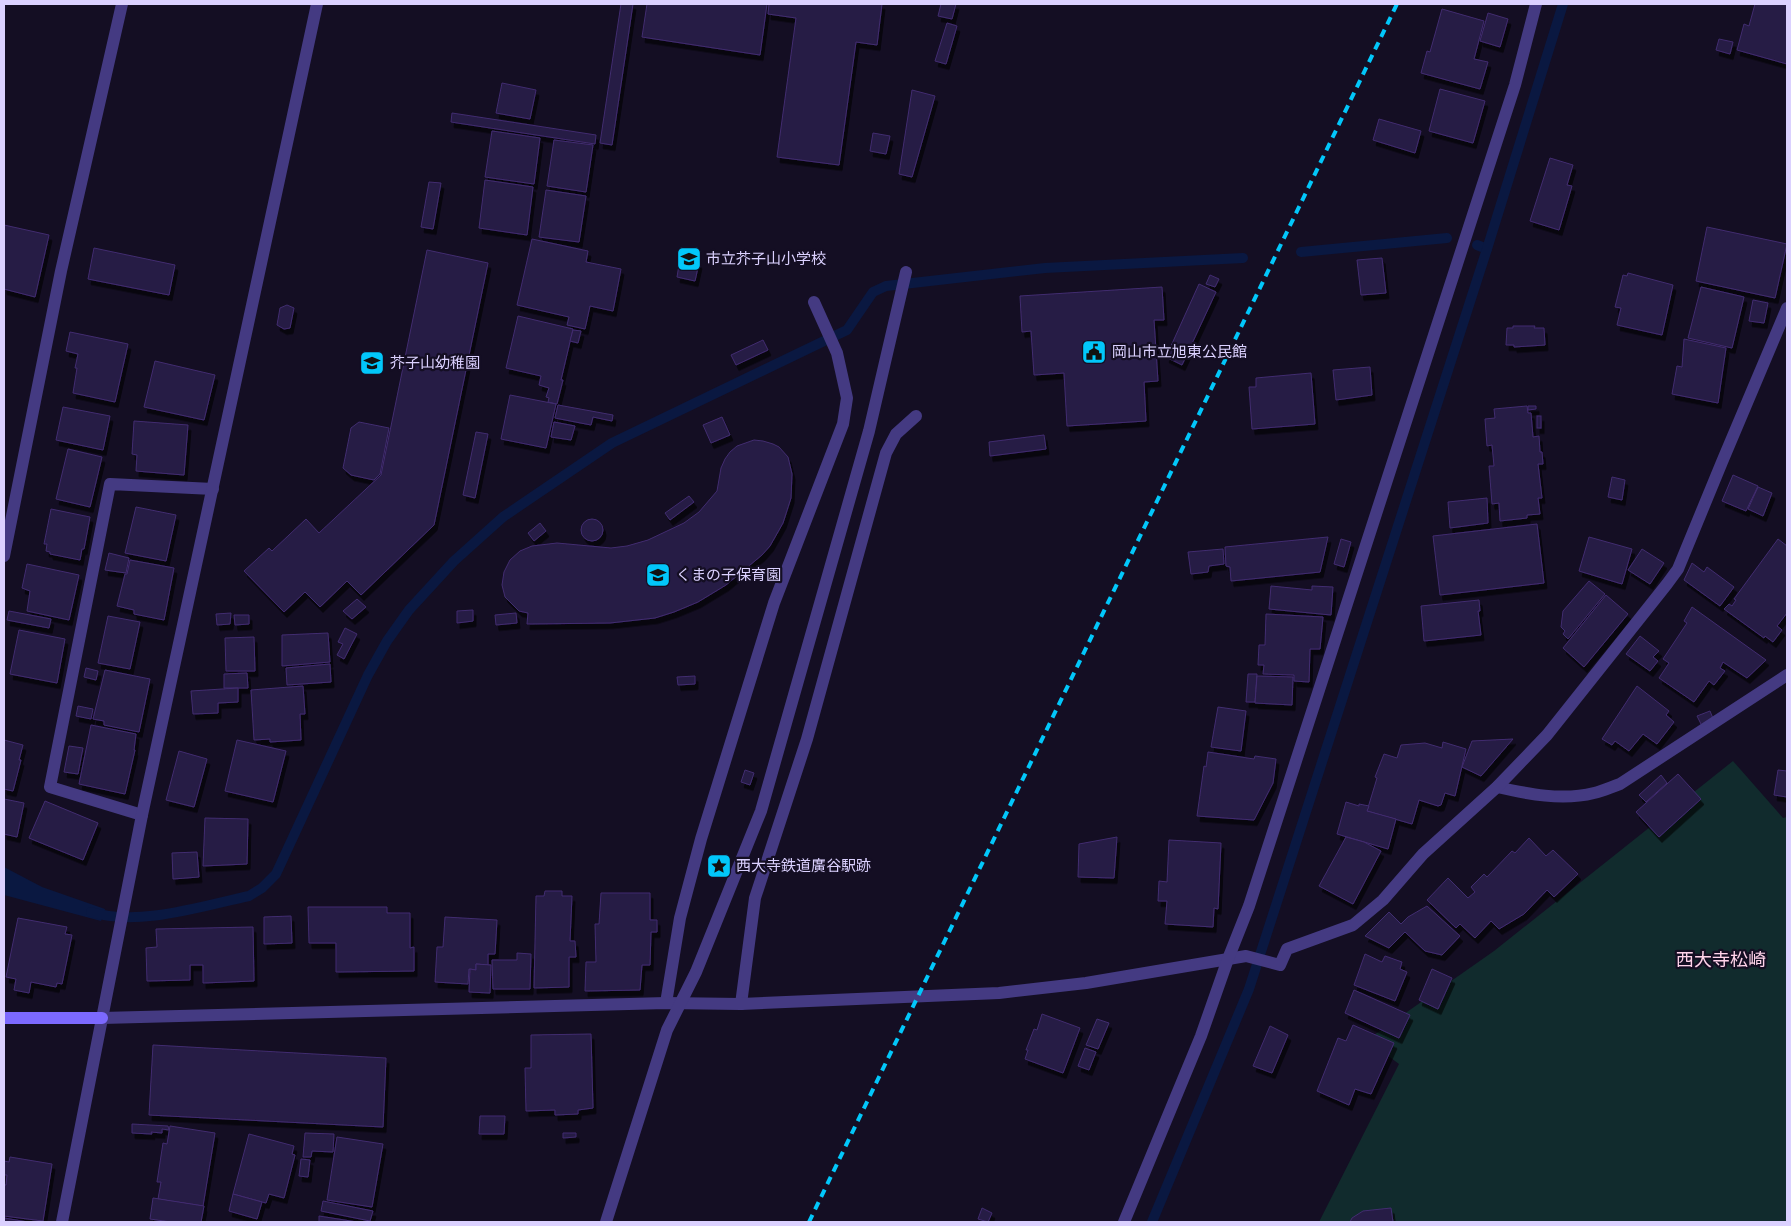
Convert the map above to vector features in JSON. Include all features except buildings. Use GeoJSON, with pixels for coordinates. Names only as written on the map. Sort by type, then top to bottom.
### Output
{"type":"FeatureCollection","features":[{"type":"Feature","properties":{"kind":"street"},"geometry":{"type":"LineString","coordinates":[[4,556],[61,272],[122,4]]}},
{"type":"Feature","properties":{"kind":"street"},"geometry":{"type":"LineString","coordinates":[[62,1222],[142,815],[317,4]]}},
{"type":"Feature","properties":{"kind":"street"},"geometry":{"type":"LineString","coordinates":[[1124,1222],[1202,1036],[1228,959],[1249,906],[1457,269],[1515,85],[1536,4]]}},
{"type":"Feature","properties":{"kind":"street"},"geometry":{"type":"LineString","coordinates":[[606,1222],[667,1030],[696,972],[762,811],[869,431],[906,272]]}},
{"type":"Feature","properties":{"kind":"street"},"geometry":{"type":"LineString","coordinates":[[666,1003],[680,918],[703,831],[774,603],[843,424],[847,398],[837,352],[814,302]]}},
{"type":"Feature","properties":{"kind":"street"},"geometry":{"type":"LineString","coordinates":[[4,1018],[102,1018],[666,1003],[741,1004],[999,993],[1086,983],[1246,956],[1280,965],[1287,949],[1353,925],[1383,900],[1423,854],[1497,787],[1546,735],[1678,569],[1787,308]]}},
{"type":"Feature","properties":{"kind":"street"},"geometry":{"type":"LineString","coordinates":[[741,1004],[755,898],[807,739],[886,453],[896,434],[916,416]]}},
{"type":"Feature","properties":{"kind":"street"},"geometry":{"type":"LineString","coordinates":[[142,815],[50,787],[110,484],[213,489]]}},
{"type":"Feature","properties":{"kind":"street"},"geometry":{"type":"LineString","coordinates":[[1497,787],[1530,794],[1563,797],[1593,794],[1620,784],[1787,675]]}},
{"type":"Feature","properties":{"kind":"green space"},"geometry":{"type":"Polygon","coordinates":[[[1733,761],[1783,818],[1787,817],[1787,1222],[1319,1222],[1399,1064],[1367,1040],[1494,951],[1733,761]]]}},
{"type":"Feature","properties":{"kind":"water"},"geometry":{"type":"Polygon","coordinates":[[[4,867],[42,887],[105,909],[101,921],[4,895],[4,867]]]}},
{"type":"Feature","properties":{"kind":"waterway"},"geometry":{"type":"LineString","coordinates":[[1152,1222],[1249,989],[1487,249],[1563,4]]}},
{"type":"Feature","properties":{"kind":"waterway"},"geometry":{"type":"LineString","coordinates":[[1301,252],[1447,238]]}},
{"type":"Feature","properties":{"kind":"waterway"},"geometry":{"type":"LineString","coordinates":[[1477,245],[1487,249]]}},
{"type":"Feature","properties":{"kind":"waterway"},"geometry":{"type":"LineString","coordinates":[[91,912],[109,916],[149,916],[249,896],[262,888],[276,874],[368,675],[387,641],[409,610],[454,561],[503,517],[612,443],[847,330],[873,292],[886,286],[1045,268],[1243,258]]}},
{"type":"Feature","properties":{"kind":"railway"},"geometry":{"type":"LineString","coordinates":[[809,1222],[1397,4]]}},
{"type":"Feature","properties":{"kind":"place","name":"市立芥子山小学校"},"geometry":{"type":"Point","coordinates":[689,259]}},
{"type":"Feature","properties":{"kind":"place","name":"岡山市立旭東公民館"},"geometry":{"type":"Point","coordinates":[1094,352]}},
{"type":"Feature","properties":{"kind":"place","name":"芥子山幼稚園"},"geometry":{"type":"Point","coordinates":[372,363]}},
{"type":"Feature","properties":{"kind":"place","name":"くまの子保育園"},"geometry":{"type":"Point","coordinates":[658,575]}},
{"type":"Feature","properties":{"kind":"place","name":"西大寺鉄道廣谷駅跡"},"geometry":{"type":"Point","coordinates":[719,866]}},
{"type":"Feature","properties":{"kind":"district","name":"西大寺松崎"},"geometry":{"type":"Point","coordinates":[1721,960]}}]}
